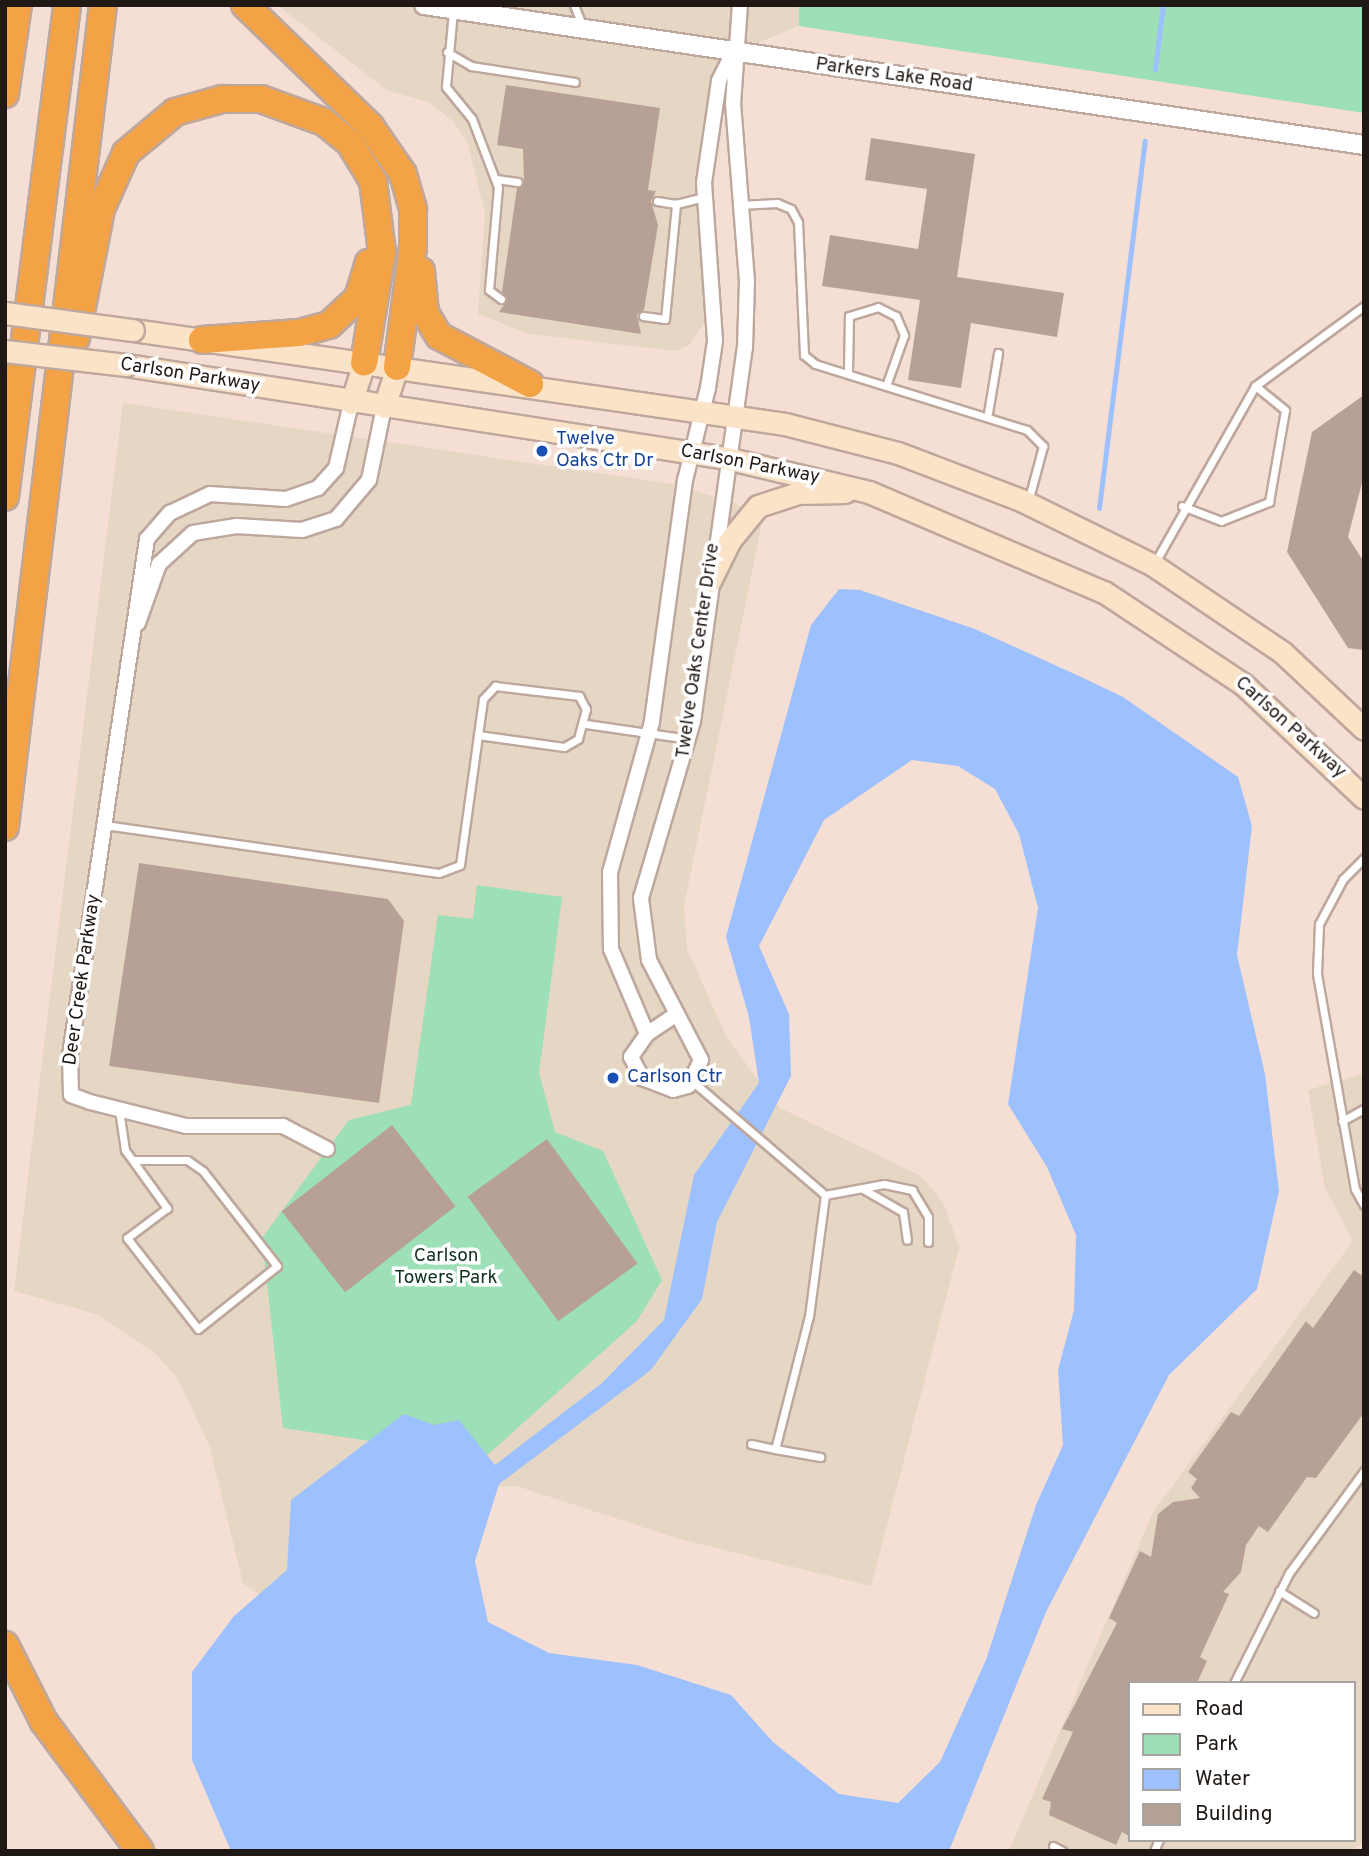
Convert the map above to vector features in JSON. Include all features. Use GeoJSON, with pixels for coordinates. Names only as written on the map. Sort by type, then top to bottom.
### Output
{"type":"FeatureCollection","features":[{"type":"Feature","properties":{"kind":"highway"},"geometry":{"type":"LineString","coordinates":[[5,94],[18,5]]}},
{"type":"Feature","properties":{"kind":"highway"},"geometry":{"type":"LineString","coordinates":[[5,498],[68,5]]}},
{"type":"Feature","properties":{"kind":"highway"},"geometry":{"type":"LineString","coordinates":[[5,827],[43,476],[103,5]]}},
{"type":"Feature","properties":{"kind":"highway"},"geometry":{"type":"LineString","coordinates":[[245,5],[384,144],[403,174],[414,221],[421,292],[431,325],[448,344],[530,384]]}},
{"type":"Feature","properties":{"kind":"highway"},"geometry":{"type":"LineString","coordinates":[[43,476],[108,186],[149,129],[176,112],[222,99],[299,109],[350,143],[380,207],[382,252],[364,363]]}},
{"type":"Feature","properties":{"kind":"highway"},"geometry":{"type":"LineString","coordinates":[[202,340],[299,334],[340,320],[363,285],[380,207]]}},
{"type":"Feature","properties":{"kind":"highway"},"geometry":{"type":"LineString","coordinates":[[397,367],[414,221]]}},
{"type":"Feature","properties":{"kind":"highway"},"geometry":{"type":"LineString","coordinates":[[5,1645],[44,1722],[140,1851]]}},
{"type":"Feature","properties":{"kind":"main road","name":"Carlson Parkway"},"geometry":{"type":"LineString","coordinates":[[5,313],[530,384],[847,437],[1027,503],[1153,565],[1282,652],[1364,729]]}},
{"type":"Feature","properties":{"kind":"main road","name":"Carlson Parkway"},"geometry":{"type":"LineString","coordinates":[[5,351],[126,365],[351,403],[726,458],[869,492],[987,537],[1113,598],[1264,700],[1364,798]]}},
{"type":"Feature","properties":{"kind":"main road","name":"Deer Creek Parkway"},"geometry":{"type":"LineString","coordinates":[[351,403],[364,363]]}},
{"type":"Feature","properties":{"kind":"main road","name":"Deer Creek Parkway"},"geometry":{"type":"LineString","coordinates":[[384,407],[397,367]]}},
{"type":"Feature","properties":{"kind":"main road"},"geometry":{"type":"LineString","coordinates":[[710,581],[730,540],[758,506],[798,493],[869,492]]}},
{"type":"Feature","properties":{"kind":"street","name":"Parkers Lake Road"},"geometry":{"type":"LineString","coordinates":[[424,5],[1364,145]]}},
{"type":"Feature","properties":{"kind":"street","name":"Twelve Oaks Center Drive"},"geometry":{"type":"LineString","coordinates":[[692,1081],[701,1060],[698,1043],[674,1016],[649,960],[641,898],[689,739],[747,317],[733,52],[740,5]]}},
{"type":"Feature","properties":{"kind":"street","name":"Twelve Oaks Center Drive"},"geometry":{"type":"LineString","coordinates":[[647,1034],[611,949],[608,907],[610,872],[649,733],[692,453],[704,412],[715,341],[704,197],[719,81],[733,52]]}},
{"type":"Feature","properties":{"kind":"street","name":"Deer Creek Parkway"},"geometry":{"type":"LineString","coordinates":[[327,1149],[283,1126],[186,1126],[71,1095],[69,1055],[133,642],[139,564],[159,524],[210,494],[286,499],[318,488],[336,468],[351,403]]}},
{"type":"Feature","properties":{"kind":"street","name":"Deer Creek Parkway"},"geometry":{"type":"LineString","coordinates":[[133,642],[159,564],[193,533],[236,526],[302,530],[342,513],[369,480],[384,407]]}},
{"type":"Feature","properties":{"kind":"street"},"geometry":{"type":"LineString","coordinates":[[674,1016],[647,1034],[631,1057],[642,1078],[673,1090],[692,1081]]}},
{"type":"Feature","properties":{"kind":"lane"},"geometry":{"type":"LineString","coordinates":[[574,5],[583,28]]}},
{"type":"Feature","properties":{"kind":"lane"},"geometry":{"type":"LineString","coordinates":[[453,10],[447,52],[446,87],[472,119],[496,179],[500,222],[489,290],[500,299]]}},
{"type":"Feature","properties":{"kind":"lane"},"geometry":{"type":"LineString","coordinates":[[447,52],[471,66],[575,82]]}},
{"type":"Feature","properties":{"kind":"lane"},"geometry":{"type":"LineString","coordinates":[[496,179],[518,182]]}},
{"type":"Feature","properties":{"kind":"lane"},"geometry":{"type":"LineString","coordinates":[[657,201],[676,204],[704,197]]}},
{"type":"Feature","properties":{"kind":"lane"},"geometry":{"type":"LineString","coordinates":[[643,316],[665,319],[676,204]]}},
{"type":"Feature","properties":{"kind":"lane"},"geometry":{"type":"LineString","coordinates":[[739,205],[791,209],[798,222],[804,355],[848,372],[988,413],[1040,439],[1042,458],[1027,503]]}},
{"type":"Feature","properties":{"kind":"lane"},"geometry":{"type":"LineString","coordinates":[[1153,565],[1182,506],[1255,386],[1364,306]]}},
{"type":"Feature","properties":{"kind":"lane"},"geometry":{"type":"LineString","coordinates":[[848,372],[849,316],[878,307],[895,316],[904,335],[887,383]]}},
{"type":"Feature","properties":{"kind":"lane"},"geometry":{"type":"LineString","coordinates":[[988,413],[998,353]]}},
{"type":"Feature","properties":{"kind":"lane"},"geometry":{"type":"LineString","coordinates":[[1182,506],[1221,522],[1269,502],[1285,410],[1255,386]]}},
{"type":"Feature","properties":{"kind":"lane"},"geometry":{"type":"LineString","coordinates":[[105,825],[439,873],[460,865],[483,699],[495,686],[505,685],[579,696],[586,724]]}},
{"type":"Feature","properties":{"kind":"lane"},"geometry":{"type":"LineString","coordinates":[[586,724],[689,739]]}},
{"type":"Feature","properties":{"kind":"lane"},"geometry":{"type":"LineString","coordinates":[[478,735],[564,747],[586,724]]}},
{"type":"Feature","properties":{"kind":"lane"},"geometry":{"type":"LineString","coordinates":[[1364,858],[1343,879],[1319,924],[1317,974],[1342,1121],[1364,1205]]}},
{"type":"Feature","properties":{"kind":"lane"},"geometry":{"type":"LineString","coordinates":[[692,1081],[782,1155],[825,1195]]}},
{"type":"Feature","properties":{"kind":"lane"},"geometry":{"type":"LineString","coordinates":[[118,1106],[133,1160],[167,1208],[127,1238],[198,1329],[277,1266],[203,1171],[187,1160],[133,1160]]}},
{"type":"Feature","properties":{"kind":"lane"},"geometry":{"type":"LineString","coordinates":[[1342,1121],[1364,1109]]}},
{"type":"Feature","properties":{"kind":"lane"},"geometry":{"type":"LineString","coordinates":[[825,1195],[899,1185],[912,1191],[928,1217],[928,1242]]}},
{"type":"Feature","properties":{"kind":"lane"},"geometry":{"type":"LineString","coordinates":[[863,1189],[902,1212],[907,1240]]}},
{"type":"Feature","properties":{"kind":"lane"},"geometry":{"type":"LineString","coordinates":[[775,1448],[810,1316],[825,1195]]}},
{"type":"Feature","properties":{"kind":"lane"},"geometry":{"type":"LineString","coordinates":[[751,1444],[820,1457]]}},
{"type":"Feature","properties":{"kind":"lane"},"geometry":{"type":"LineString","coordinates":[[1235,1681],[1279,1591],[1364,1471]]}},
{"type":"Feature","properties":{"kind":"lane"},"geometry":{"type":"LineString","coordinates":[[1279,1591],[1314,1613]]}},
{"type":"Feature","properties":{"kind":"lane"},"geometry":{"type":"LineString","coordinates":[[1053,1846],[1063,1851]]}},
{"type":"Feature","properties":{"kind":"shaded area"},"geometry":{"type":"Polygon","coordinates":[[[277,5],[799,5],[799,26],[733,53],[709,134],[714,309],[690,344],[676,351],[529,334],[478,314],[485,214],[468,144],[453,121],[426,101],[388,91],[277,5]]]}},
{"type":"Feature","properties":{"kind":"shaded area"},"geometry":{"type":"Polygon","coordinates":[[[123,403],[672,484],[737,504],[762,522],[684,906],[687,949],[727,1038],[778,1107],[921,1176],[944,1204],[959,1248],[871,1586],[676,1538],[517,1486],[470,1487],[277,1607],[243,1583],[209,1445],[178,1379],[156,1354],[96,1314],[14,1291],[123,403]]]}},
{"type":"Feature","properties":{"kind":"shaded area"},"geometry":{"type":"Polygon","coordinates":[[[1364,1073],[1364,1841],[1351,1851],[1009,1851],[1153,1512],[1353,1241],[1325,1188],[1308,1090],[1364,1073]]]}},
{"type":"Feature","properties":{"kind":"green space"},"geometry":{"type":"Polygon","coordinates":[[[799,5],[1364,5],[1364,113],[799,26],[799,5]]]}},
{"type":"Feature","properties":{"kind":"green space","name":"Carlson Towers Park"},"geometry":{"type":"Polygon","coordinates":[[[477,885],[562,897],[539,1073],[555,1132],[603,1151],[662,1280],[637,1321],[484,1458],[283,1428],[262,1238],[349,1120],[411,1105],[438,915],[473,919],[477,885]]]}},
{"type":"Feature","properties":{"kind":"water"},"geometry":{"type":"Polygon","coordinates":[[[839,589],[860,590],[975,629],[1123,697],[1238,777],[1252,826],[1237,955],[1265,1074],[1279,1191],[1257,1289],[1169,1375],[1046,1612],[949,1851],[231,1851],[192,1760],[192,1672],[234,1616],[287,1570],[291,1500],[404,1414],[434,1425],[459,1420],[495,1465],[602,1383],[664,1320],[694,1175],[759,1083],[749,1017],[726,937],[811,625],[839,589]],[[912,760],[824,820],[759,946],[789,1014],[791,1076],[717,1222],[702,1299],[651,1370],[499,1484],[475,1561],[488,1622],[549,1653],[637,1665],[731,1695],[773,1742],[839,1794],[898,1803],[940,1762],[986,1660],[1036,1505],[1063,1445],[1058,1370],[1074,1310],[1076,1235],[1047,1167],[1008,1104],[1038,908],[1019,834],[995,789],[958,766],[912,760]]]}},
{"type":"Feature","properties":{"kind":"building"},"geometry":{"type":"Polygon","coordinates":[[[506,85],[660,108],[648,190],[656,191],[651,201],[658,225],[644,310],[637,315],[641,334],[499,312],[507,300],[502,292],[517,188],[524,182],[523,149],[497,145],[506,85]]]}},
{"type":"Feature","properties":{"kind":"building"},"geometry":{"type":"Polygon","coordinates":[[[871,138],[975,154],[957,277],[1064,293],[1057,337],[971,323],[961,388],[908,380],[920,300],[822,286],[830,235],[918,249],[927,189],[865,180],[871,138]]]}},
{"type":"Feature","properties":{"kind":"building"},"geometry":{"type":"Polygon","coordinates":[[[1364,395],[1364,475],[1348,537],[1364,562],[1364,650],[1348,648],[1287,552],[1312,432],[1364,395]]]}},
{"type":"Feature","properties":{"kind":"building"},"geometry":{"type":"Polygon","coordinates":[[[139,863],[388,899],[404,921],[379,1103],[109,1066],[139,863]]]}},
{"type":"Feature","properties":{"kind":"building"},"geometry":{"type":"Polygon","coordinates":[[[392,1125],[455,1206],[345,1292],[282,1211],[392,1125]]]}},
{"type":"Feature","properties":{"kind":"building"},"geometry":{"type":"Polygon","coordinates":[[[547,1139],[638,1264],[558,1321],[468,1197],[547,1139]]]}},
{"type":"Feature","properties":{"kind":"building"},"geometry":{"type":"Polygon","coordinates":[[[1354,1270],[1364,1277],[1364,1413],[1316,1478],[1307,1477],[1268,1532],[1259,1526],[1246,1545],[1241,1572],[1223,1592],[1229,1594],[1200,1657],[1207,1661],[1198,1681],[1128,1681],[1128,1835],[1122,1832],[1116,1845],[1049,1815],[1051,1802],[1042,1799],[1073,1732],[1062,1729],[1117,1623],[1109,1618],[1140,1551],[1151,1557],[1158,1514],[1173,1502],[1200,1498],[1191,1488],[1197,1479],[1188,1472],[1231,1412],[1239,1416],[1306,1321],[1313,1328],[1354,1270]]]}},
{"type":"Feature","properties":{"kind":"waterway"},"geometry":{"type":"LineString","coordinates":[[1155,69],[1163,5]]}},
{"type":"Feature","properties":{"kind":"waterway"},"geometry":{"type":"LineString","coordinates":[[1099,508],[1145,141]]}},
{"type":"Feature","properties":{"kind":"place","name":"Twelve Oaks Ctr Dr"},"geometry":{"type":"Point","coordinates":[542,451]}},
{"type":"Feature","properties":{"kind":"place","name":"Carlson Ctr"},"geometry":{"type":"Point","coordinates":[613,1078]}}]}
